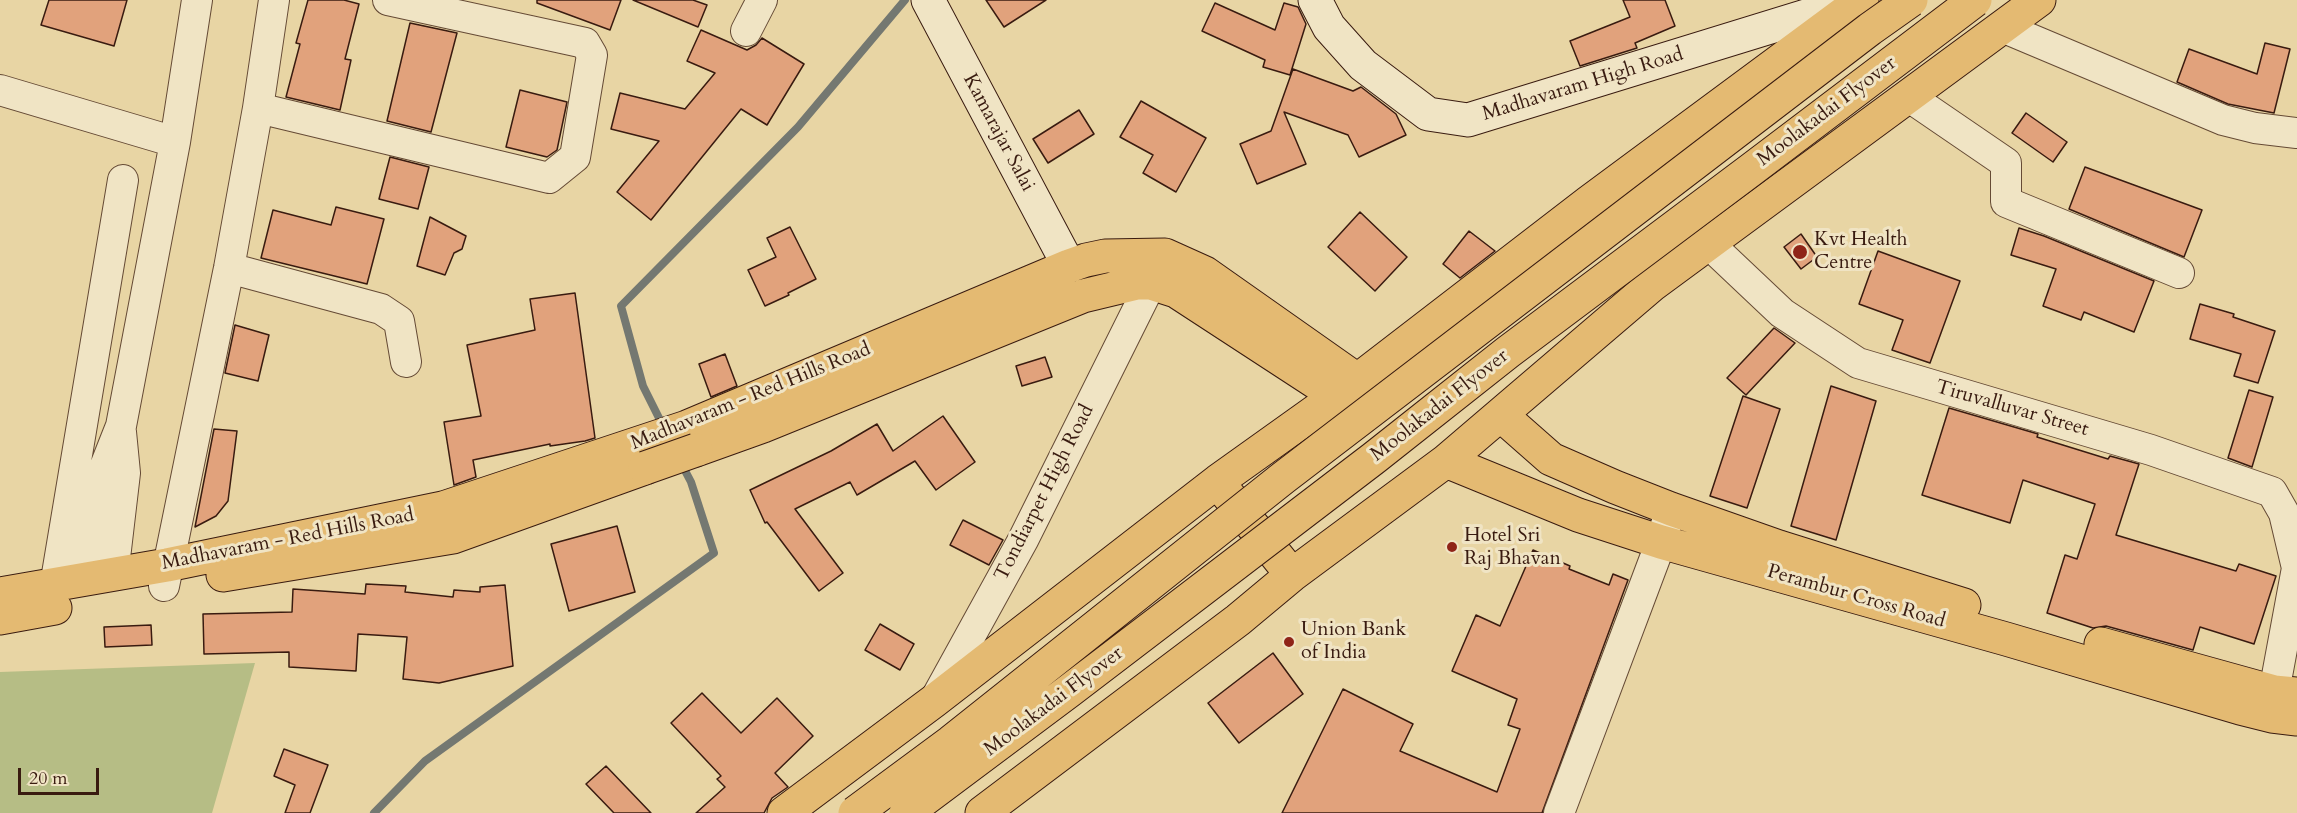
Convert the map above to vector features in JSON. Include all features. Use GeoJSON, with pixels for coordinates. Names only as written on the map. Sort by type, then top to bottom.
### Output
{"type":"FeatureCollection","features":[{"type":"Feature","properties":{"kind":"main road"},"geometry":{"type":"LineString","coordinates":[[784,813],[934,701],[1218,481],[1347,388],[1589,202],[1860,0]]}},
{"type":"Feature","properties":{"kind":"main road","name":"Moolakadai Flyover"},"geometry":{"type":"LineString","coordinates":[[855,813],[951,742],[1283,478],[1870,28],[1911,0]]}},
{"type":"Feature","properties":{"kind":"main road","name":"Moolakadai Flyover"},"geometry":{"type":"LineString","coordinates":[[906,813],[1298,516],[1508,352],[1752,170],[1974,0]]}},
{"type":"Feature","properties":{"kind":"main road"},"geometry":{"type":"LineString","coordinates":[[982,813],[1238,620],[1292,575],[1446,461],[1652,285],[2039,0]]}},
{"type":"Feature","properties":{"kind":"main road"},"geometry":{"type":"LineString","coordinates":[[1589,202],[1652,285]]}},
{"type":"Feature","properties":{"kind":"main road","name":"Madhavaram - Red Hills Road"},"geometry":{"type":"LineString","coordinates":[[0,594],[84,580],[166,576],[453,537],[640,456],[691,438],[1069,266],[1105,256],[1165,255],[1205,273],[1347,388]]}},
{"type":"Feature","properties":{"kind":"main road","name":"Madhavaram - Red Hills Road"},"geometry":{"type":"LineString","coordinates":[[691,438],[763,426],[1083,296],[1137,283],[1151,283],[1176,291],[1347,388]]}},
{"type":"Feature","properties":{"kind":"main road","name":"Perambur Cross Road"},"geometry":{"type":"LineString","coordinates":[[1501,415],[1551,459],[1671,509],[1779,547],[2285,705]]}},
{"type":"Feature","properties":{"kind":"main road","name":"Perambur Cross Road"},"geometry":{"type":"LineString","coordinates":[[1446,461],[1578,515],[1661,542],[2285,705]]}},
{"type":"Feature","properties":{"kind":"main road"},"geometry":{"type":"LineString","coordinates":[[1218,481],[1292,575]]}},
{"type":"Feature","properties":{"kind":"main road","name":"Madhavaram - Red Hills Road"},"geometry":{"type":"LineString","coordinates":[[0,618],[166,576]]}},
{"type":"Feature","properties":{"kind":"street"},"geometry":{"type":"LineString","coordinates":[[84,580],[102,474],[121,426],[175,142],[197,0]]}},
{"type":"Feature","properties":{"kind":"street"},"geometry":{"type":"LineString","coordinates":[[166,576],[229,268],[258,108],[274,0]]}},
{"type":"Feature","properties":{"kind":"street"},"geometry":{"type":"LineString","coordinates":[[258,108],[549,178],[575,157],[592,55],[585,43],[388,0]]}},
{"type":"Feature","properties":{"kind":"street"},"geometry":{"type":"LineString","coordinates":[[746,31],[762,0]]}},
{"type":"Feature","properties":{"kind":"street","name":"Madhavaram High Road"},"geometry":{"type":"LineString","coordinates":[[1315,0],[1329,27],[1362,65],[1428,114],[1468,120],[1860,0]]}},
{"type":"Feature","properties":{"kind":"street","name":"Kamarajar Salai"},"geometry":{"type":"LineString","coordinates":[[928,2],[1069,266]]}},
{"type":"Feature","properties":{"kind":"street"},"geometry":{"type":"LineString","coordinates":[[2002,27],[2223,120],[2255,128],[2297,133]]}},
{"type":"Feature","properties":{"kind":"street"},"geometry":{"type":"LineString","coordinates":[[0,90],[175,142]]}},
{"type":"Feature","properties":{"kind":"street"},"geometry":{"type":"LineString","coordinates":[[1908,96],[2006,163],[2006,202],[2179,273]]}},
{"type":"Feature","properties":{"kind":"street"},"geometry":{"type":"LineString","coordinates":[[84,580],[123,180]]}},
{"type":"Feature","properties":{"kind":"street","name":"Tiruvalluvar Street"},"geometry":{"type":"LineString","coordinates":[[1708,244],[1782,313],[1858,363],[2140,447],[2272,492],[2284,513],[2297,568]]}},
{"type":"Feature","properties":{"kind":"street"},"geometry":{"type":"LineString","coordinates":[[229,268],[381,309],[399,321],[406,362]]}},
{"type":"Feature","properties":{"kind":"street","name":"Tondiarpet High Road"},"geometry":{"type":"LineString","coordinates":[[934,701],[1023,540],[1151,283]]}},
{"type":"Feature","properties":{"kind":"street"},"geometry":{"type":"LineString","coordinates":[[1559,813],[1661,542],[1671,509]]}},
{"type":"Feature","properties":{"kind":"street"},"geometry":{"type":"LineString","coordinates":[[2285,705],[2297,568]]}},
{"type":"Feature","properties":{"kind":"green space"},"geometry":{"type":"Polygon","coordinates":[[[255,663],[212,813],[0,813],[0,672],[255,663]]]}},
{"type":"Feature","properties":{"kind":"building"},"geometry":{"type":"Polygon","coordinates":[[[49,0],[127,0],[114,46],[41,25],[49,0]]]}},
{"type":"Feature","properties":{"kind":"building"},"geometry":{"type":"Polygon","coordinates":[[[308,0],[344,0],[359,4],[345,59],[351,60],[340,110],[286,97],[300,44],[296,43],[308,0]]]}},
{"type":"Feature","properties":{"kind":"building"},"geometry":{"type":"Polygon","coordinates":[[[537,0],[621,0],[610,30],[537,3],[537,0]]]}},
{"type":"Feature","properties":{"kind":"building"},"geometry":{"type":"Polygon","coordinates":[[[633,0],[693,0],[707,5],[698,27],[633,0]]]}},
{"type":"Feature","properties":{"kind":"building"},"geometry":{"type":"Polygon","coordinates":[[[986,0],[1046,0],[1004,27],[986,0]]]}},
{"type":"Feature","properties":{"kind":"building"},"geometry":{"type":"Polygon","coordinates":[[[1623,0],[1665,0],[1675,26],[1635,43],[1637,48],[1580,66],[1570,41],[1630,17],[1623,0]]]}},
{"type":"Feature","properties":{"kind":"building"},"geometry":{"type":"Polygon","coordinates":[[[1215,3],[1275,30],[1284,3],[1298,7],[1306,24],[1290,75],[1263,67],[1265,60],[1202,31],[1215,3]]]}},
{"type":"Feature","properties":{"kind":"building"},"geometry":{"type":"Polygon","coordinates":[[[410,23],[457,33],[431,132],[387,121],[410,23]]]}},
{"type":"Feature","properties":{"kind":"building"},"geometry":{"type":"Polygon","coordinates":[[[701,30],[747,50],[762,38],[804,64],[767,125],[741,109],[651,220],[617,192],[659,141],[611,129],[620,93],[685,109],[715,73],[687,61],[701,30]]]}},
{"type":"Feature","properties":{"kind":"building"},"geometry":{"type":"Polygon","coordinates":[[[2265,43],[2290,49],[2274,113],[2228,104],[2177,82],[2189,49],[2257,74],[2265,43]]]}},
{"type":"Feature","properties":{"kind":"building"},"geometry":{"type":"Polygon","coordinates":[[[1293,69],[1353,91],[1361,87],[1396,114],[1406,135],[1359,157],[1348,135],[1284,112],[1306,164],[1257,184],[1240,144],[1271,131],[1293,69]]]}},
{"type":"Feature","properties":{"kind":"building"},"geometry":{"type":"Polygon","coordinates":[[[520,90],[567,102],[557,150],[547,157],[506,147],[520,90]]]}},
{"type":"Feature","properties":{"kind":"building"},"geometry":{"type":"Polygon","coordinates":[[[1141,101],[1206,138],[1176,192],[1143,173],[1153,155],[1120,137],[1141,101]]]}},
{"type":"Feature","properties":{"kind":"building"},"geometry":{"type":"Polygon","coordinates":[[[1079,110],[1094,134],[1048,163],[1033,139],[1079,110]]]}},
{"type":"Feature","properties":{"kind":"building"},"geometry":{"type":"Polygon","coordinates":[[[2026,113],[2067,142],[2053,162],[2012,133],[2026,113]]]}},
{"type":"Feature","properties":{"kind":"building"},"geometry":{"type":"Polygon","coordinates":[[[390,157],[429,167],[418,209],[379,199],[390,157]]]}},
{"type":"Feature","properties":{"kind":"building"},"geometry":{"type":"Polygon","coordinates":[[[2085,167],[2202,210],[2184,257],[2069,209],[2085,167]]]}},
{"type":"Feature","properties":{"kind":"building"},"geometry":{"type":"Polygon","coordinates":[[[336,207],[384,219],[367,284],[261,258],[273,210],[331,225],[336,207]]]}},
{"type":"Feature","properties":{"kind":"building"},"geometry":{"type":"Polygon","coordinates":[[[1360,212],[1407,257],[1375,291],[1328,247],[1360,212]]]}},
{"type":"Feature","properties":{"kind":"building"},"geometry":{"type":"Polygon","coordinates":[[[430,217],[466,236],[462,249],[454,253],[445,275],[417,266],[430,217]]]}},
{"type":"Feature","properties":{"kind":"building"},"geometry":{"type":"Polygon","coordinates":[[[790,227],[816,279],[765,306],[748,270],[776,257],[767,238],[790,227]]]}},
{"type":"Feature","properties":{"kind":"building"},"geometry":{"type":"Polygon","coordinates":[[[2019,228],[2154,281],[2134,332],[2084,312],[2081,320],[2043,306],[2056,269],[2011,255],[2019,228]]]}},
{"type":"Feature","properties":{"kind":"building"},"geometry":{"type":"Polygon","coordinates":[[[1469,231],[1495,251],[1460,278],[1443,264],[1469,231]]]}},
{"type":"Feature","properties":{"kind":"building"},"geometry":{"type":"Polygon","coordinates":[[[1801,234],[1817,257],[1801,269],[1784,247],[1801,234]]]}},
{"type":"Feature","properties":{"kind":"building"},"geometry":{"type":"Polygon","coordinates":[[[1878,251],[1960,281],[1930,363],[1892,350],[1903,320],[1859,304],[1878,251]]]}},
{"type":"Feature","properties":{"kind":"building"},"geometry":{"type":"Polygon","coordinates":[[[575,293],[595,438],[550,446],[550,444],[473,460],[476,477],[454,485],[444,422],[481,416],[467,345],[535,330],[530,299],[575,293]]]}},
{"type":"Feature","properties":{"kind":"building"},"geometry":{"type":"Polygon","coordinates":[[[2200,304],[2234,314],[2233,317],[2275,331],[2258,383],[2234,376],[2241,354],[2190,339],[2200,304]]]}},
{"type":"Feature","properties":{"kind":"building"},"geometry":{"type":"Polygon","coordinates":[[[235,325],[269,335],[258,381],[225,373],[235,325]]]}},
{"type":"Feature","properties":{"kind":"building"},"geometry":{"type":"Polygon","coordinates":[[[1774,328],[1795,343],[1746,395],[1727,378],[1774,328]]]}},
{"type":"Feature","properties":{"kind":"building"},"geometry":{"type":"Polygon","coordinates":[[[725,354],[737,386],[711,397],[699,364],[725,354]]]}},
{"type":"Feature","properties":{"kind":"building"},"geometry":{"type":"Polygon","coordinates":[[[1045,357],[1052,377],[1022,386],[1016,366],[1045,357]]]}},
{"type":"Feature","properties":{"kind":"building"},"geometry":{"type":"Polygon","coordinates":[[[1831,386],[1876,401],[1836,540],[1791,526],[1831,386]]]}},
{"type":"Feature","properties":{"kind":"building"},"geometry":{"type":"Polygon","coordinates":[[[2249,390],[2273,397],[2252,467],[2228,458],[2249,390]]]}},
{"type":"Feature","properties":{"kind":"building"},"geometry":{"type":"Polygon","coordinates":[[[1743,396],[1780,409],[1747,508],[1710,496],[1743,396]]]}},
{"type":"Feature","properties":{"kind":"building"},"geometry":{"type":"Polygon","coordinates":[[[1949,408],[2038,434],[2037,437],[2108,459],[2110,456],[2139,464],[2116,535],[2236,571],[2239,564],[2276,576],[2254,644],[2200,627],[2193,650],[2106,626],[2093,628],[2047,613],[2065,555],[2077,559],[2095,504],[2023,480],[2010,523],[1922,495],[1949,408]]]}},
{"type":"Feature","properties":{"kind":"building"},"geometry":{"type":"Polygon","coordinates":[[[943,416],[975,462],[936,490],[915,461],[857,495],[850,482],[795,509],[843,573],[819,591],[767,522],[765,523],[750,490],[831,451],[877,424],[893,451],[943,416]]]}},
{"type":"Feature","properties":{"kind":"building"},"geometry":{"type":"Polygon","coordinates":[[[214,429],[237,431],[228,501],[216,516],[195,527],[214,429]]]}},
{"type":"Feature","properties":{"kind":"building"},"geometry":{"type":"Polygon","coordinates":[[[963,520],[1003,540],[989,565],[950,545],[963,520]]]}},
{"type":"Feature","properties":{"kind":"building"},"geometry":{"type":"Polygon","coordinates":[[[617,526],[635,592],[569,611],[551,544],[617,526]]]}},
{"type":"Feature","properties":{"kind":"building"},"geometry":{"type":"Polygon","coordinates":[[[1533,550],[1570,566],[1569,569],[1609,585],[1613,574],[1628,580],[1542,813],[1282,813],[1343,689],[1413,724],[1400,751],[1497,792],[1520,729],[1508,725],[1517,699],[1452,671],[1476,615],[1500,626],[1533,550]]]}},
{"type":"Feature","properties":{"kind":"building"},"geometry":{"type":"Polygon","coordinates":[[[366,584],[406,586],[405,592],[453,597],[454,590],[480,592],[480,587],[505,585],[513,666],[439,683],[403,679],[407,637],[358,634],[356,671],[289,667],[289,652],[204,654],[203,614],[292,612],[293,589],[365,594],[366,584]]]}},
{"type":"Feature","properties":{"kind":"building"},"geometry":{"type":"Polygon","coordinates":[[[880,624],[914,644],[900,670],[865,650],[880,624]]]}},
{"type":"Feature","properties":{"kind":"building"},"geometry":{"type":"Polygon","coordinates":[[[151,625],[152,645],[105,647],[104,627],[151,625]]]}},
{"type":"Feature","properties":{"kind":"building"},"geometry":{"type":"Polygon","coordinates":[[[1273,653],[1303,694],[1239,743],[1208,703],[1273,653]]]}},
{"type":"Feature","properties":{"kind":"building"},"geometry":{"type":"Polygon","coordinates":[[[702,693],[741,733],[777,698],[813,736],[775,773],[788,787],[772,798],[764,813],[696,813],[725,787],[717,779],[721,776],[671,723],[702,693]]]}},
{"type":"Feature","properties":{"kind":"building"},"geometry":{"type":"Polygon","coordinates":[[[284,749],[328,765],[310,813],[285,813],[295,785],[274,776],[284,749]]]}},
{"type":"Feature","properties":{"kind":"building"},"geometry":{"type":"Polygon","coordinates":[[[606,766],[651,813],[614,813],[586,784],[606,766]]]}},
{"type":"Feature","properties":{"kind":"waterway"},"geometry":{"type":"LineString","coordinates":[[664,428],[643,386],[621,306],[798,127],[905,0]]}},
{"type":"Feature","properties":{"kind":"waterway"},"geometry":{"type":"LineString","coordinates":[[374,813],[425,761],[714,553],[691,482],[680,461]]}},
{"type":"Feature","properties":{"kind":"place","name":"Kvt Health Centre"},"geometry":{"type":"Point","coordinates":[1800,252]}},
{"type":"Feature","properties":{"kind":"place","name":"Hotel Sri Raj Bhavan"},"geometry":{"type":"Point","coordinates":[1452,547]}},
{"type":"Feature","properties":{"kind":"place","name":"Union Bank of India"},"geometry":{"type":"Point","coordinates":[1289,642]}}]}
